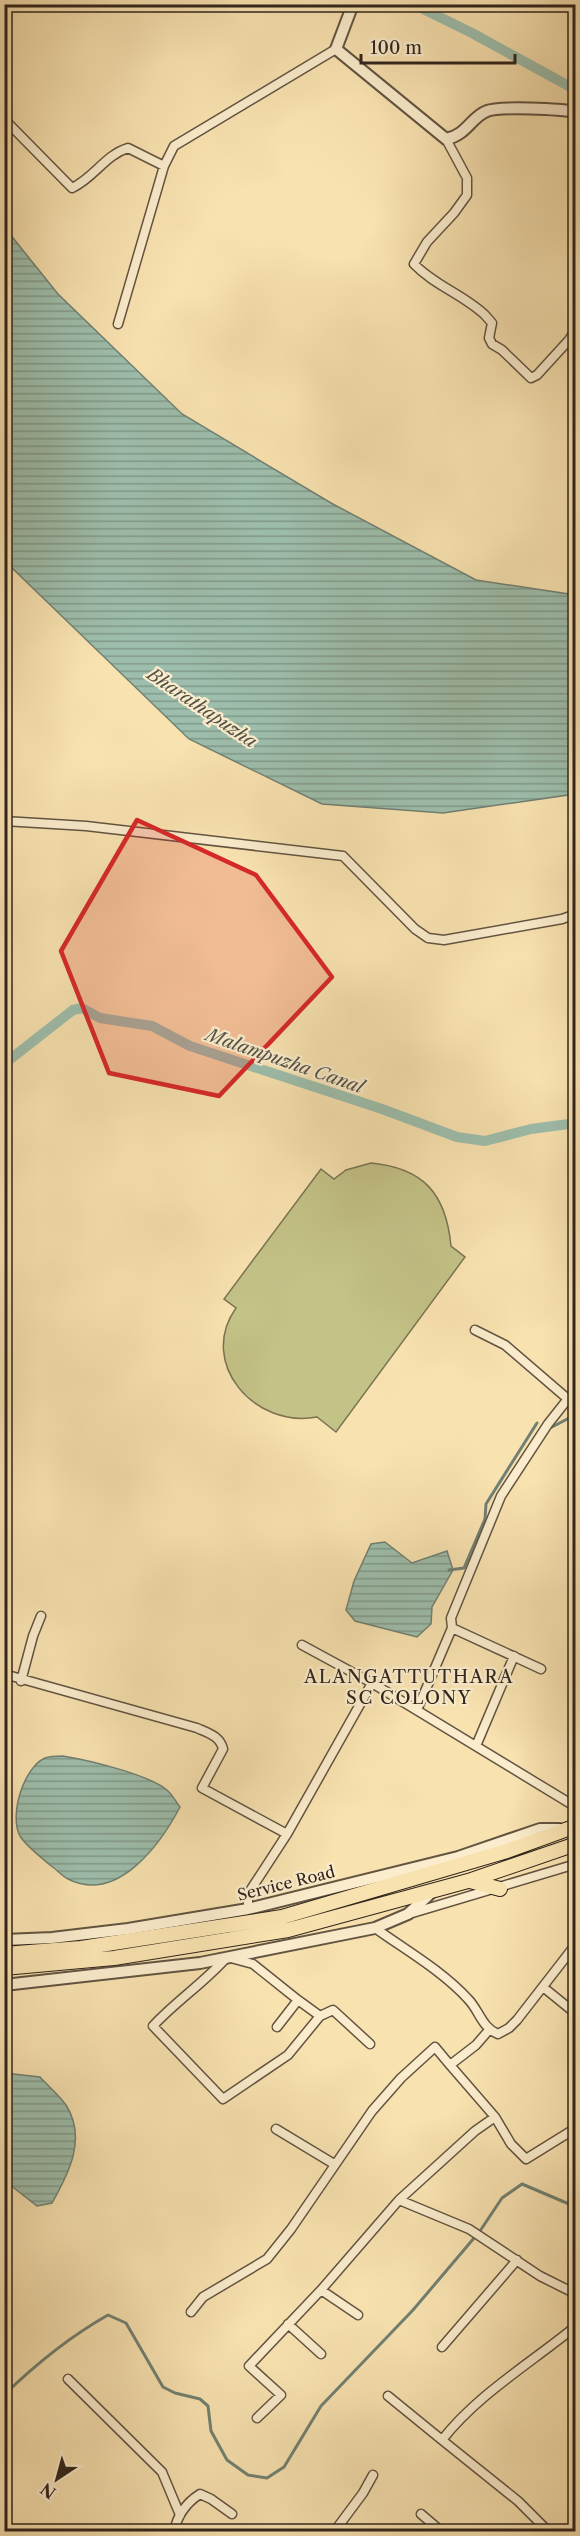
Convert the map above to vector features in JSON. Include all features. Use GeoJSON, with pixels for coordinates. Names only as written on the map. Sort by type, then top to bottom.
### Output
{"type":"FeatureCollection","features":[{"type":"Feature","properties":{"kind":"highway"},"geometry":{"type":"LineString","coordinates":[[4,1954],[81,1948],[282,1917],[507,1851],[572,1827]]}},
{"type":"Feature","properties":{"kind":"highway"},"geometry":{"type":"LineString","coordinates":[[4,1968],[114,1958],[288,1930],[469,1880],[576,1844]]}},
{"type":"Feature","properties":{"kind":"highway"},"geometry":{"type":"LineString","coordinates":[[469,1880],[500,1888]]}},
{"type":"Feature","properties":{"kind":"street"},"geometry":{"type":"LineString","coordinates":[[118,324],[164,166],[174,146],[336,49],[353,4]]}},
{"type":"Feature","properties":{"kind":"street"},"geometry":{"type":"LineString","coordinates":[[336,49],[446,139],[467,178],[467,195],[427,242],[414,264],[424,274],[435,279],[485,315],[492,323],[489,338],[492,344],[502,350],[531,378],[537,375],[576,329]]}},
{"type":"Feature","properties":{"kind":"street"},"geometry":{"type":"LineString","coordinates":[[446,139],[465,131],[486,111],[502,108],[576,112]]}},
{"type":"Feature","properties":{"kind":"street"},"geometry":{"type":"LineString","coordinates":[[4,119],[72,188],[81,184],[117,152],[128,148],[164,166]]}},
{"type":"Feature","properties":{"kind":"street"},"geometry":{"type":"LineString","coordinates":[[4,821],[86,826],[343,856],[415,929],[428,938],[444,940],[562,919],[576,914]]}},
{"type":"Feature","properties":{"kind":"street"},"geometry":{"type":"LineString","coordinates":[[475,1330],[505,1345],[576,1406]]}},
{"type":"Feature","properties":{"kind":"street"},"geometry":{"type":"LineString","coordinates":[[417,1710],[452,1628],[451,1618],[501,1496],[548,1424],[567,1400]]}},
{"type":"Feature","properties":{"kind":"street"},"geometry":{"type":"LineString","coordinates":[[21,1681],[41,1616]]}},
{"type":"Feature","properties":{"kind":"street"},"geometry":{"type":"LineString","coordinates":[[452,1628],[541,1669]]}},
{"type":"Feature","properties":{"kind":"street"},"geometry":{"type":"LineString","coordinates":[[302,1645],[372,1683],[576,1807]]}},
{"type":"Feature","properties":{"kind":"street"},"geometry":{"type":"LineString","coordinates":[[476,1746],[514,1656]]}},
{"type":"Feature","properties":{"kind":"street"},"geometry":{"type":"LineString","coordinates":[[4,1674],[21,1681],[197,1728],[214,1735],[223,1749],[202,1788],[287,1834]]}},
{"type":"Feature","properties":{"kind":"street"},"geometry":{"type":"LineString","coordinates":[[248,1909],[248,1894],[287,1834],[372,1683]]}},
{"type":"Feature","properties":{"kind":"street","name":"Service Road"},"geometry":{"type":"LineString","coordinates":[[4,1940],[52,1938],[128,1929],[248,1909],[458,1857],[540,1830],[572,1827]]}},
{"type":"Feature","properties":{"kind":"street"},"geometry":{"type":"LineString","coordinates":[[4,1985],[200,1963],[375,1928],[408,1914],[576,1864]]}},
{"type":"Feature","properties":{"kind":"street"},"geometry":{"type":"LineString","coordinates":[[408,1914],[435,1890]]}},
{"type":"Feature","properties":{"kind":"street"},"geometry":{"type":"LineString","coordinates":[[375,1928],[437,1970],[470,2000],[489,2030],[498,2034],[509,2028],[576,1944]]}},
{"type":"Feature","properties":{"kind":"street"},"geometry":{"type":"LineString","coordinates":[[227,1957],[253,1964],[320,2016]]}},
{"type":"Feature","properties":{"kind":"street"},"geometry":{"type":"LineString","coordinates":[[227,1957],[212,1974],[171,2006],[153,2026],[223,2099],[288,2055],[320,2016],[333,2010],[370,2044]]}},
{"type":"Feature","properties":{"kind":"street"},"geometry":{"type":"LineString","coordinates":[[543,1988],[575,2013]]}},
{"type":"Feature","properties":{"kind":"street"},"geometry":{"type":"LineString","coordinates":[[277,2027],[298,2000]]}},
{"type":"Feature","properties":{"kind":"street"},"geometry":{"type":"LineString","coordinates":[[450,2065],[476,2045],[489,2030]]}},
{"type":"Feature","properties":{"kind":"street"},"geometry":{"type":"LineString","coordinates":[[191,2312],[203,2297],[267,2259],[386,2095],[435,2047],[495,2117],[512,2144],[526,2160],[576,2128]]}},
{"type":"Feature","properties":{"kind":"street"},"geometry":{"type":"LineString","coordinates":[[257,2418],[281,2395],[249,2366],[321,2290],[399,2200],[475,2131],[495,2117]]}},
{"type":"Feature","properties":{"kind":"street"},"geometry":{"type":"LineString","coordinates":[[276,2129],[334,2164]]}},
{"type":"Feature","properties":{"kind":"street"},"geometry":{"type":"LineString","coordinates":[[399,2200],[469,2229],[540,2276],[576,2294]]}},
{"type":"Feature","properties":{"kind":"street"},"geometry":{"type":"LineString","coordinates":[[442,2348],[517,2260]]}},
{"type":"Feature","properties":{"kind":"street"},"geometry":{"type":"LineString","coordinates":[[321,2290],[358,2315]]}},
{"type":"Feature","properties":{"kind":"street"},"geometry":{"type":"LineString","coordinates":[[288,2324],[321,2354]]}},
{"type":"Feature","properties":{"kind":"street"},"geometry":{"type":"LineString","coordinates":[[442,2440],[455,2423],[470,2410],[576,2326]]}},
{"type":"Feature","properties":{"kind":"street"},"geometry":{"type":"LineString","coordinates":[[68,2379],[162,2472],[180,2515]]}},
{"type":"Feature","properties":{"kind":"street"},"geometry":{"type":"LineString","coordinates":[[388,2396],[518,2501],[549,2532]]}},
{"type":"Feature","properties":{"kind":"street"},"geometry":{"type":"LineString","coordinates":[[334,2532],[363,2493],[373,2475]]}},
{"type":"Feature","properties":{"kind":"street"},"geometry":{"type":"LineString","coordinates":[[174,2532],[180,2515],[192,2499],[200,2494],[232,2514]]}},
{"type":"Feature","properties":{"kind":"street"},"geometry":{"type":"LineString","coordinates":[[421,2514],[442,2532]]}},
{"type":"Feature","properties":{"kind":"highlighted area"},"geometry":{"type":"Polygon","coordinates":[[[137,820],[256,875],[332,977],[219,1096],[109,1073],[61,951],[137,820]]]}},
{"type":"Feature","properties":{"kind":"shaded area"},"geometry":{"type":"Polygon","coordinates":[[[371,1163],[405,1171],[429,1187],[444,1212],[451,1246],[465,1257],[336,1432],[317,1417],[294,1418],[273,1413],[254,1402],[239,1388],[228,1370],[223,1350],[226,1329],[236,1308],[224,1299],[321,1169],[334,1179],[346,1170],[371,1163]]]}},
{"type":"Feature","properties":{"kind":"water","name":"Bharathapuzha"},"geometry":{"type":"Polygon","coordinates":[[[5,228],[58,294],[182,414],[331,503],[476,580],[575,595],[575,794],[443,813],[322,804],[189,739],[11,567],[4,557],[5,228]]]}},
{"type":"Feature","properties":{"kind":"water"},"geometry":{"type":"Polygon","coordinates":[[[385,1542],[412,1563],[447,1551],[453,1570],[432,1607],[431,1624],[417,1637],[355,1621],[346,1610],[354,1581],[371,1544],[385,1542]]]}},
{"type":"Feature","properties":{"kind":"water"},"geometry":{"type":"Polygon","coordinates":[[[63,1756],[103,1765],[149,1780],[169,1792],[180,1807],[161,1838],[135,1867],[103,1884],[86,1885],[66,1878],[26,1844],[17,1827],[17,1805],[30,1772],[37,1763],[45,1758],[63,1756]]]}},
{"type":"Feature","properties":{"kind":"water"},"geometry":{"type":"Polygon","coordinates":[[[4,2073],[40,2077],[63,2101],[72,2117],[75,2130],[73,2155],[52,2203],[37,2206],[5,2181],[4,2073]]]}},
{"type":"Feature","properties":{"kind":"waterway"},"geometry":{"type":"LineString","coordinates":[[413,4],[472,33],[576,90]]}},
{"type":"Feature","properties":{"kind":"waterway","name":"Malampuzha Canal"},"geometry":{"type":"LineString","coordinates":[[4,1064],[73,1010],[82,1008],[100,1018],[152,1026],[190,1046],[382,1109],[457,1137],[485,1141],[531,1129],[576,1123]]}},
{"type":"Feature","properties":{"kind":"waterway"},"geometry":{"type":"LineString","coordinates":[[552,1427],[573,1416],[576,1418]]}},
{"type":"Feature","properties":{"kind":"waterway"},"geometry":{"type":"LineString","coordinates":[[449,1570],[464,1568],[485,1519],[486,1504],[537,1423]]}},
{"type":"Feature","properties":{"kind":"waterway"},"geometry":{"type":"LineString","coordinates":[[4,2395],[53,2352],[108,2315],[126,2323],[163,2387],[175,2393],[200,2399],[208,2406],[211,2431],[227,2460],[248,2475],[267,2478],[284,2467],[321,2406],[413,2310],[480,2231],[502,2198],[522,2184],[576,2207]]}},
{"type":"Feature","properties":{"kind":"district","name":"ALANGATTUTHARA SC COLONY"},"geometry":{"type":"Point","coordinates":[409,1687]}}]}
